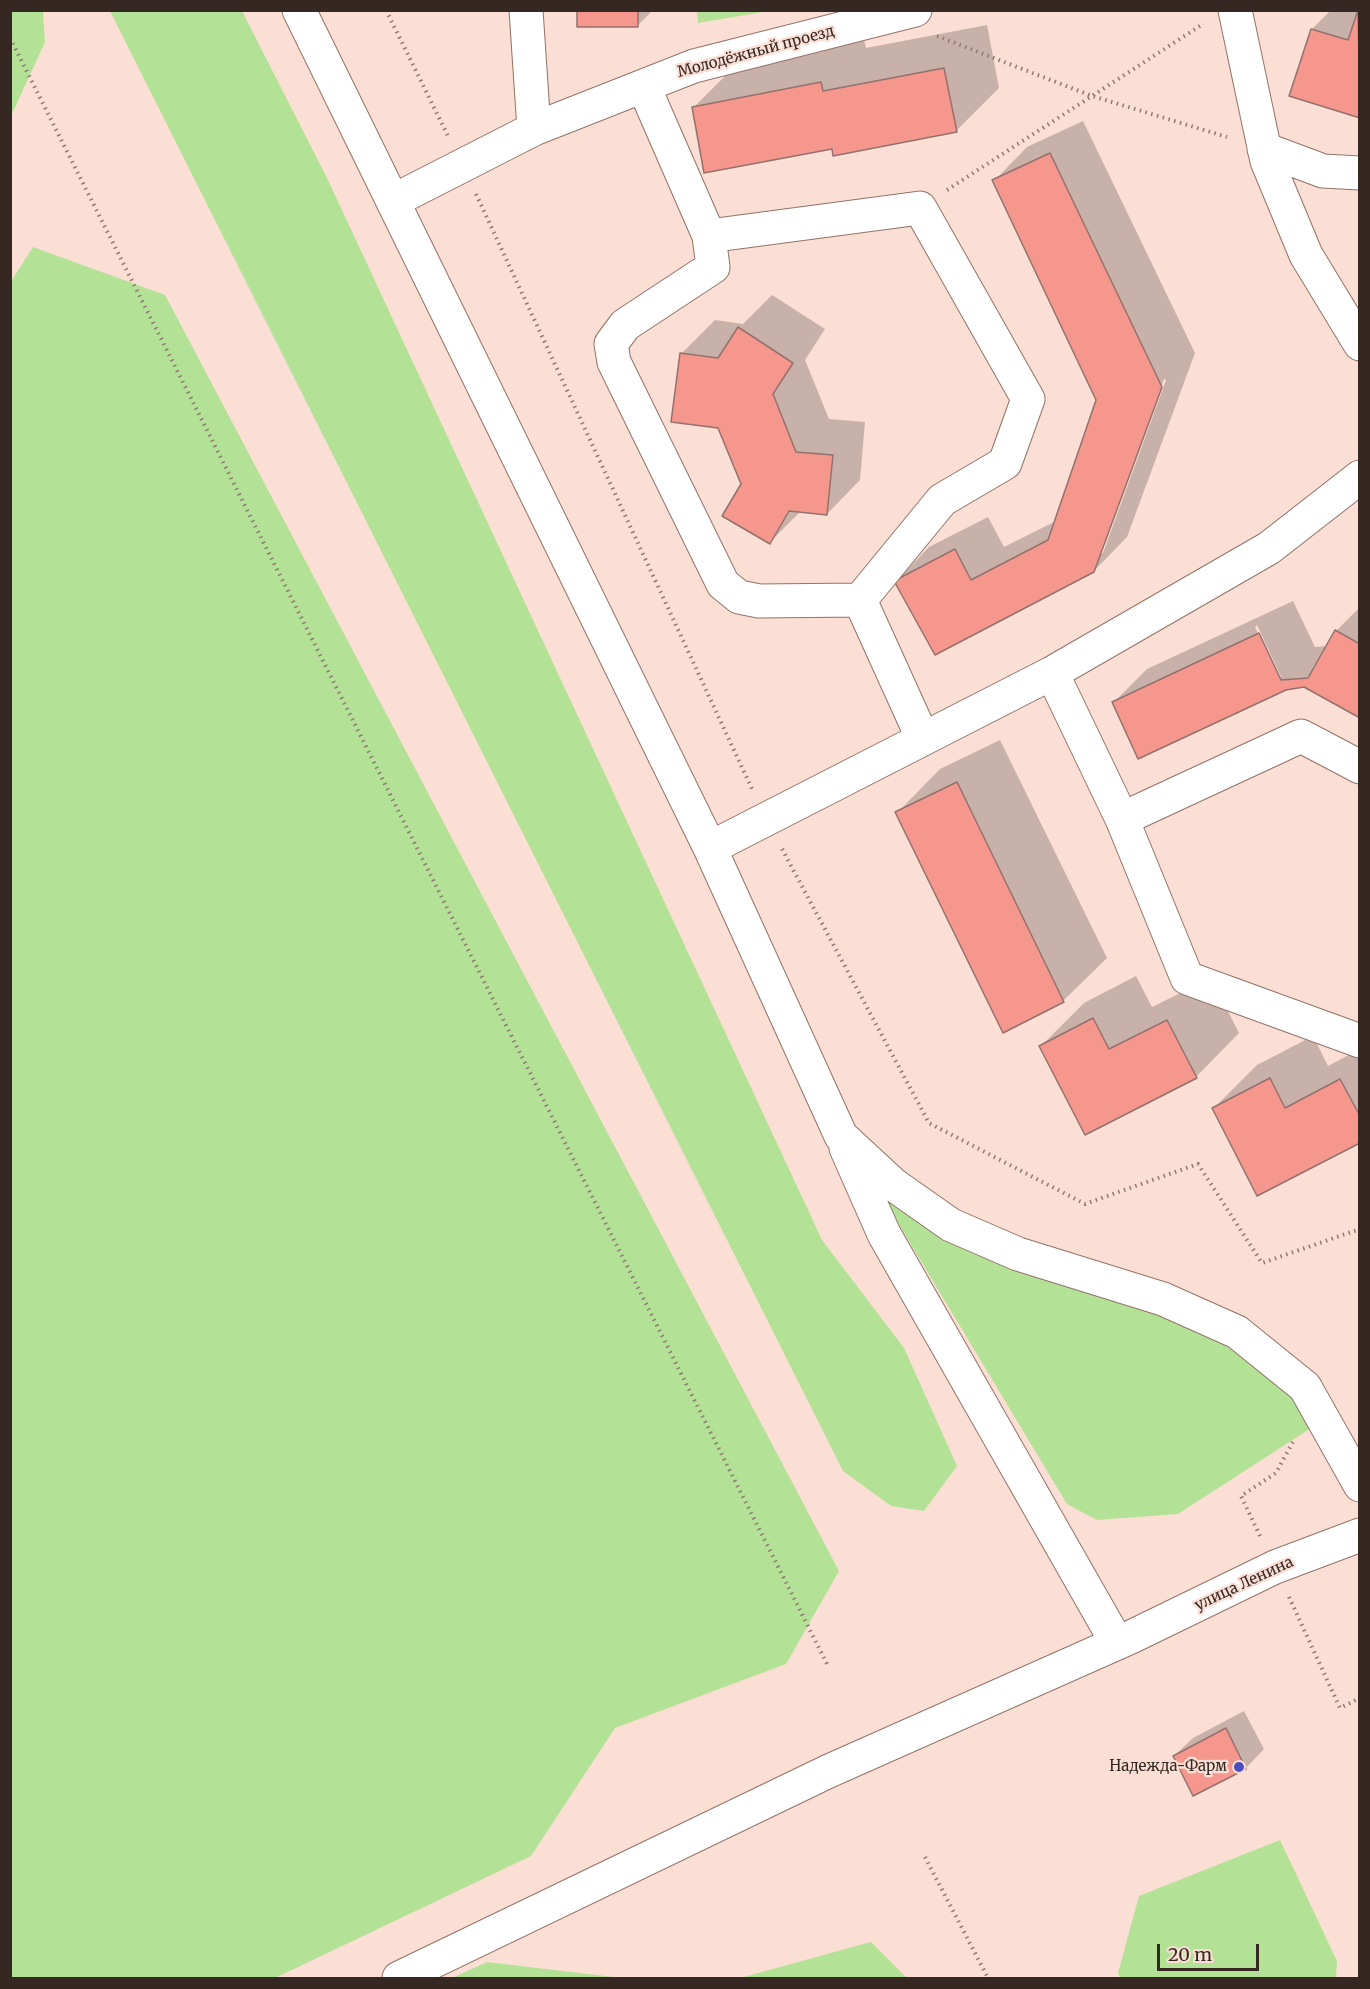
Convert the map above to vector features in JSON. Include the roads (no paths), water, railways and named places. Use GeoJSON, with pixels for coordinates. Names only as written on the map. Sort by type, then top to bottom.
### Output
{"type":"FeatureCollection","features":[{"type":"Feature","properties":{"kind":"street"},"geometry":{"type":"LineString","coordinates":[[299,10],[710,848],[884,1234],[1124,1640]]}},
{"type":"Feature","properties":{"kind":"street"},"geometry":{"type":"LineString","coordinates":[[526,10],[534,129]]}},
{"type":"Feature","properties":{"kind":"street","name":"Молодёжный проезд"},"geometry":{"type":"LineString","coordinates":[[393,201],[534,129],[694,66],[902,14]]}},
{"type":"Feature","properties":{"kind":"street"},"geometry":{"type":"LineString","coordinates":[[1244,15],[1264,149],[1306,255],[1359,344]]}},
{"type":"Feature","properties":{"kind":"street"},"geometry":{"type":"LineString","coordinates":[[644,87],[709,236],[713,267],[625,325],[611,344],[614,362],[723,584],[739,597],[759,601],[860,600]]}},
{"type":"Feature","properties":{"kind":"street"},"geometry":{"type":"LineString","coordinates":[[1264,149],[1323,171],[1359,173]]}},
{"type":"Feature","properties":{"kind":"street"},"geometry":{"type":"LineString","coordinates":[[709,236],[920,208],[1028,399],[1005,463],[942,500],[860,600]]}},
{"type":"Feature","properties":{"kind":"street"},"geometry":{"type":"LineString","coordinates":[[710,848],[1052,673],[1269,548],[1359,477]]}},
{"type":"Feature","properties":{"kind":"street"},"geometry":{"type":"LineString","coordinates":[[860,600],[923,739]]}},
{"type":"Feature","properties":{"kind":"street"},"geometry":{"type":"LineString","coordinates":[[1052,673],[1122,819],[1187,978],[1359,1041]]}},
{"type":"Feature","properties":{"kind":"street"},"geometry":{"type":"LineString","coordinates":[[1122,819],[1301,736],[1359,767]]}},
{"type":"Feature","properties":{"kind":"street"},"geometry":{"type":"LineString","coordinates":[[841,1136],[894,1185],[951,1225],[1018,1254],[1163,1299],[1237,1332],[1305,1387],[1359,1485]]}},
{"type":"Feature","properties":{"kind":"street","name":"улица Ленина"},"geometry":{"type":"LineString","coordinates":[[399,1978],[829,1771],[1124,1640],[1275,1567],[1359,1535]]}},
{"type":"Feature","properties":{"kind":"place","name":"Надежда-Фарм"},"geometry":{"type":"Point","coordinates":[1239,1767]}}]}
